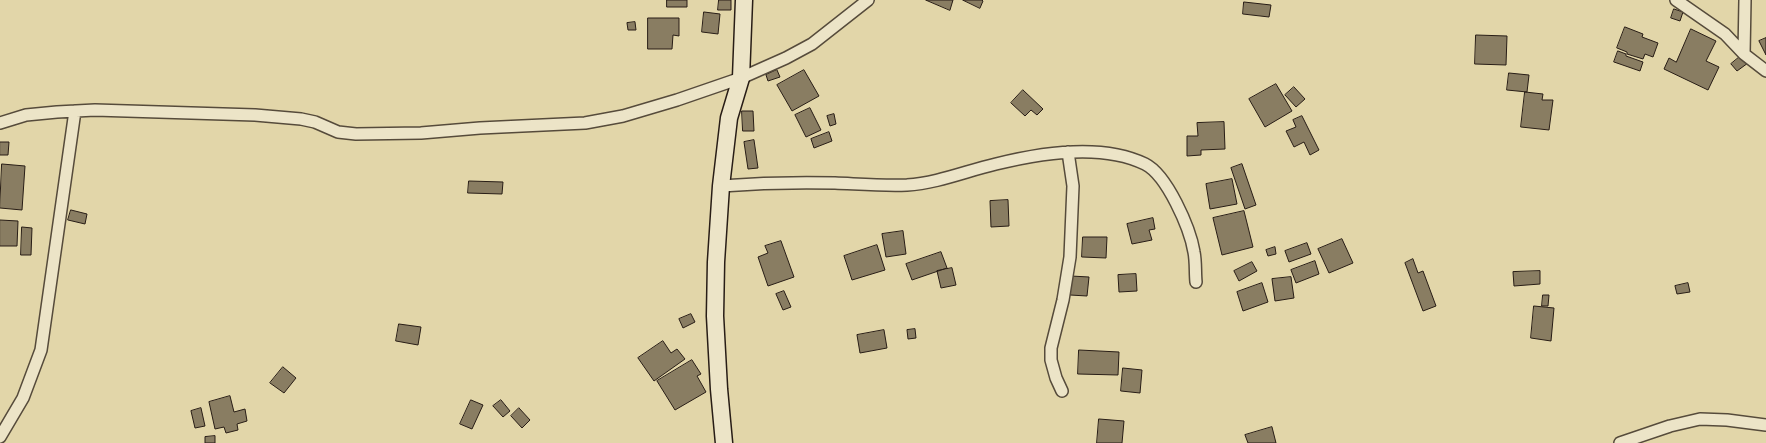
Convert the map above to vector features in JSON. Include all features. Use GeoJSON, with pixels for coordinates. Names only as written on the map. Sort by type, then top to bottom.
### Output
{"type":"FeatureCollection","features":[{"type":"Feature","properties":{"kind":"street"},"geometry":{"type":"LineString","coordinates":[[724,443],[715,316],[721,186],[729,118],[741,78],[744,0]]}},
{"type":"Feature","properties":{"kind":"street"},"geometry":{"type":"LineString","coordinates":[[0,123],[26,115],[76,111],[255,115],[301,119],[315,122],[338,132],[356,134],[421,133],[585,123],[632,114],[741,78],[812,44],[868,0]]}},
{"type":"Feature","properties":{"kind":"street"},"geometry":{"type":"LineString","coordinates":[[1676,0],[1725,34],[1744,54],[1766,71]]}},
{"type":"Feature","properties":{"kind":"street"},"geometry":{"type":"LineString","coordinates":[[1744,54],[1746,0]]}},
{"type":"Feature","properties":{"kind":"street"},"geometry":{"type":"LineString","coordinates":[[0,436],[23,398],[41,350],[76,111]]}},
{"type":"Feature","properties":{"kind":"street"},"geometry":{"type":"LineString","coordinates":[[1062,391],[1056,378],[1051,348],[1063,300],[1070,257],[1072,186],[1068,152]]}},
{"type":"Feature","properties":{"kind":"street"},"geometry":{"type":"LineString","coordinates":[[721,186],[785,182],[907,185],[1049,153],[1094,152],[1146,165],[1158,175],[1170,191],[1190,238],[1194,252],[1196,282]]}},
{"type":"Feature","properties":{"kind":"street"},"geometry":{"type":"LineString","coordinates":[[1620,443],[1670,426],[1700,419],[1766,425]]}},
{"type":"Feature","properties":{"kind":"building"},"geometry":{"type":"Polygon","coordinates":[[[667,0],[687,0],[687,7],[667,7],[667,0]]]}},
{"type":"Feature","properties":{"kind":"building"},"geometry":{"type":"Polygon","coordinates":[[[719,0],[731,0],[731,10],[718,10],[719,0]]]}},
{"type":"Feature","properties":{"kind":"building"},"geometry":{"type":"Polygon","coordinates":[[[926,0],[953,0],[950,10],[926,0]]]}},
{"type":"Feature","properties":{"kind":"building"},"geometry":{"type":"Polygon","coordinates":[[[963,0],[982,0],[983,1],[980,8],[963,0]]]}},
{"type":"Feature","properties":{"kind":"building"},"geometry":{"type":"Polygon","coordinates":[[[1244,2],[1271,5],[1269,17],[1243,14],[1244,2]]]}},
{"type":"Feature","properties":{"kind":"building"},"geometry":{"type":"Polygon","coordinates":[[[1674,9],[1683,12],[1680,21],[1671,18],[1674,9]]]}},
{"type":"Feature","properties":{"kind":"building"},"geometry":{"type":"Polygon","coordinates":[[[704,12],[720,14],[718,34],[702,32],[704,12]]]}},
{"type":"Feature","properties":{"kind":"building"},"geometry":{"type":"Polygon","coordinates":[[[648,18],[679,18],[679,36],[673,35],[672,49],[648,49],[648,18]]]}},
{"type":"Feature","properties":{"kind":"building"},"geometry":{"type":"Polygon","coordinates":[[[635,22],[636,30],[628,30],[627,23],[635,22]]]}},
{"type":"Feature","properties":{"kind":"building"},"geometry":{"type":"Polygon","coordinates":[[[1625,27],[1643,34],[1642,37],[1658,43],[1653,57],[1645,54],[1643,59],[1627,54],[1627,52],[1617,48],[1625,27]]]}},
{"type":"Feature","properties":{"kind":"building"},"geometry":{"type":"Polygon","coordinates":[[[1691,29],[1716,41],[1706,61],[1719,67],[1708,90],[1664,69],[1669,58],[1676,62],[1691,29]]]}},
{"type":"Feature","properties":{"kind":"building"},"geometry":{"type":"Polygon","coordinates":[[[1476,35],[1507,36],[1506,65],[1475,64],[1476,35]]]}},
{"type":"Feature","properties":{"kind":"building"},"geometry":{"type":"Polygon","coordinates":[[[1766,38],[1766,55],[1759,41],[1766,38]]]}},
{"type":"Feature","properties":{"kind":"building"},"geometry":{"type":"Polygon","coordinates":[[[1618,51],[1643,62],[1640,71],[1614,62],[1618,51]]]}},
{"type":"Feature","properties":{"kind":"building"},"geometry":{"type":"Polygon","coordinates":[[[1742,55],[1748,63],[1737,71],[1731,64],[1742,55]]]}},
{"type":"Feature","properties":{"kind":"building"},"geometry":{"type":"Polygon","coordinates":[[[777,70],[780,77],[768,81],[766,75],[777,70]]]}},
{"type":"Feature","properties":{"kind":"building"},"geometry":{"type":"Polygon","coordinates":[[[804,70],[819,96],[792,111],[777,85],[804,70]]]}},
{"type":"Feature","properties":{"kind":"building"},"geometry":{"type":"Polygon","coordinates":[[[1509,73],[1529,75],[1527,92],[1507,90],[1509,73]]]}},
{"type":"Feature","properties":{"kind":"building"},"geometry":{"type":"Polygon","coordinates":[[[1276,84],[1292,111],[1265,127],[1249,99],[1276,84]]]}},
{"type":"Feature","properties":{"kind":"building"},"geometry":{"type":"Polygon","coordinates":[[[1294,87],[1305,99],[1296,107],[1285,95],[1294,87]]]}},
{"type":"Feature","properties":{"kind":"building"},"geometry":{"type":"Polygon","coordinates":[[[1023,90],[1043,109],[1037,115],[1031,110],[1025,116],[1011,103],[1023,90]]]}},
{"type":"Feature","properties":{"kind":"building"},"geometry":{"type":"Polygon","coordinates":[[[1525,92],[1543,94],[1542,100],[1553,100],[1549,130],[1521,127],[1525,92]]]}},
{"type":"Feature","properties":{"kind":"building"},"geometry":{"type":"Polygon","coordinates":[[[810,108],[821,130],[806,137],[795,115],[810,108]]]}},
{"type":"Feature","properties":{"kind":"building"},"geometry":{"type":"Polygon","coordinates":[[[742,111],[753,111],[754,131],[743,131],[742,111]]]}},
{"type":"Feature","properties":{"kind":"building"},"geometry":{"type":"Polygon","coordinates":[[[834,114],[836,124],[830,126],[827,116],[834,114]]]}},
{"type":"Feature","properties":{"kind":"building"},"geometry":{"type":"Polygon","coordinates":[[[1302,116],[1319,150],[1310,155],[1304,142],[1294,147],[1286,131],[1296,127],[1293,120],[1302,116]]]}},
{"type":"Feature","properties":{"kind":"building"},"geometry":{"type":"Polygon","coordinates":[[[1224,122],[1225,149],[1201,150],[1201,155],[1187,156],[1187,136],[1198,136],[1197,123],[1224,122]]]}},
{"type":"Feature","properties":{"kind":"building"},"geometry":{"type":"Polygon","coordinates":[[[829,132],[832,141],[814,148],[811,139],[829,132]]]}},
{"type":"Feature","properties":{"kind":"building"},"geometry":{"type":"Polygon","coordinates":[[[754,140],[758,168],[748,169],[744,142],[754,140]]]}},
{"type":"Feature","properties":{"kind":"building"},"geometry":{"type":"Polygon","coordinates":[[[0,142],[9,142],[8,155],[0,155],[0,142]]]}},
{"type":"Feature","properties":{"kind":"building"},"geometry":{"type":"Polygon","coordinates":[[[2,164],[25,166],[22,210],[0,208],[2,164]]]}},
{"type":"Feature","properties":{"kind":"building"},"geometry":{"type":"Polygon","coordinates":[[[1242,164],[1256,205],[1245,209],[1231,168],[1242,164]]]}},
{"type":"Feature","properties":{"kind":"building"},"geometry":{"type":"Polygon","coordinates":[[[1232,179],[1237,204],[1210,209],[1206,184],[1232,179]]]}},
{"type":"Feature","properties":{"kind":"building"},"geometry":{"type":"Polygon","coordinates":[[[469,181],[503,182],[502,194],[468,193],[469,181]]]}},
{"type":"Feature","properties":{"kind":"building"},"geometry":{"type":"Polygon","coordinates":[[[1008,200],[1009,226],[991,227],[990,201],[1008,200]]]}},
{"type":"Feature","properties":{"kind":"building"},"geometry":{"type":"Polygon","coordinates":[[[71,210],[87,214],[85,224],[68,220],[71,210]]]}},
{"type":"Feature","properties":{"kind":"building"},"geometry":{"type":"Polygon","coordinates":[[[1244,211],[1253,247],[1222,255],[1213,218],[1244,211]]]}},
{"type":"Feature","properties":{"kind":"building"},"geometry":{"type":"Polygon","coordinates":[[[1153,218],[1155,229],[1149,230],[1152,240],[1132,244],[1127,224],[1153,218]]]}},
{"type":"Feature","properties":{"kind":"building"},"geometry":{"type":"Polygon","coordinates":[[[0,220],[18,221],[17,246],[0,246],[0,220]]]}},
{"type":"Feature","properties":{"kind":"building"},"geometry":{"type":"Polygon","coordinates":[[[22,227],[32,228],[31,255],[21,255],[22,227]]]}},
{"type":"Feature","properties":{"kind":"building"},"geometry":{"type":"Polygon","coordinates":[[[903,231],[906,254],[886,257],[882,234],[903,231]]]}},
{"type":"Feature","properties":{"kind":"building"},"geometry":{"type":"Polygon","coordinates":[[[1083,237],[1107,237],[1106,258],[1082,257],[1083,237]]]}},
{"type":"Feature","properties":{"kind":"building"},"geometry":{"type":"Polygon","coordinates":[[[1342,239],[1353,263],[1329,273],[1318,249],[1342,239]]]}},
{"type":"Feature","properties":{"kind":"building"},"geometry":{"type":"Polygon","coordinates":[[[781,241],[794,277],[768,286],[758,257],[768,253],[765,246],[781,241]]]}},
{"type":"Feature","properties":{"kind":"building"},"geometry":{"type":"Polygon","coordinates":[[[1307,243],[1311,254],[1289,262],[1285,251],[1307,243]]]}},
{"type":"Feature","properties":{"kind":"building"},"geometry":{"type":"Polygon","coordinates":[[[877,245],[885,270],[852,280],[844,256],[877,245]]]}},
{"type":"Feature","properties":{"kind":"building"},"geometry":{"type":"Polygon","coordinates":[[[1275,247],[1276,254],[1268,256],[1266,250],[1275,247]]]}},
{"type":"Feature","properties":{"kind":"building"},"geometry":{"type":"Polygon","coordinates":[[[941,252],[947,268],[912,280],[906,264],[941,252]]]}},
{"type":"Feature","properties":{"kind":"building"},"geometry":{"type":"Polygon","coordinates":[[[1413,259],[1418,273],[1423,271],[1436,306],[1423,311],[1405,263],[1413,259]]]}},
{"type":"Feature","properties":{"kind":"building"},"geometry":{"type":"Polygon","coordinates":[[[1315,261],[1319,274],[1296,283],[1291,270],[1315,261]]]}},
{"type":"Feature","properties":{"kind":"building"},"geometry":{"type":"Polygon","coordinates":[[[1252,262],[1257,271],[1239,281],[1234,271],[1252,262]]]}},
{"type":"Feature","properties":{"kind":"building"},"geometry":{"type":"Polygon","coordinates":[[[952,268],[956,285],[941,288],[937,271],[952,268]]]}},
{"type":"Feature","properties":{"kind":"building"},"geometry":{"type":"Polygon","coordinates":[[[1540,271],[1540,284],[1514,286],[1513,272],[1540,271]]]}},
{"type":"Feature","properties":{"kind":"building"},"geometry":{"type":"Polygon","coordinates":[[[1136,274],[1137,291],[1119,292],[1118,275],[1136,274]]]}},
{"type":"Feature","properties":{"kind":"building"},"geometry":{"type":"Polygon","coordinates":[[[1071,276],[1089,277],[1087,296],[1070,295],[1071,276]]]}},
{"type":"Feature","properties":{"kind":"building"},"geometry":{"type":"Polygon","coordinates":[[[1291,277],[1294,298],[1275,301],[1272,279],[1291,277]]]}},
{"type":"Feature","properties":{"kind":"building"},"geometry":{"type":"Polygon","coordinates":[[[1262,283],[1268,302],[1243,311],[1237,292],[1262,283]]]}},
{"type":"Feature","properties":{"kind":"building"},"geometry":{"type":"Polygon","coordinates":[[[1688,283],[1690,292],[1677,294],[1675,286],[1688,283]]]}},
{"type":"Feature","properties":{"kind":"building"},"geometry":{"type":"Polygon","coordinates":[[[784,291],[791,307],[783,310],[776,294],[784,291]]]}},
{"type":"Feature","properties":{"kind":"building"},"geometry":{"type":"Polygon","coordinates":[[[1543,295],[1549,295],[1548,306],[1542,306],[1543,295]]]}},
{"type":"Feature","properties":{"kind":"building"},"geometry":{"type":"Polygon","coordinates":[[[1534,306],[1554,308],[1551,341],[1531,338],[1534,306]]]}},
{"type":"Feature","properties":{"kind":"building"},"geometry":{"type":"Polygon","coordinates":[[[691,314],[695,322],[683,328],[679,319],[691,314]]]}},
{"type":"Feature","properties":{"kind":"building"},"geometry":{"type":"Polygon","coordinates":[[[399,324],[421,327],[418,345],[396,341],[399,324]]]}},
{"type":"Feature","properties":{"kind":"building"},"geometry":{"type":"Polygon","coordinates":[[[915,329],[916,338],[908,339],[907,330],[915,329]]]}},
{"type":"Feature","properties":{"kind":"building"},"geometry":{"type":"Polygon","coordinates":[[[884,330],[887,348],[860,353],[857,335],[884,330]]]}},
{"type":"Feature","properties":{"kind":"building"},"geometry":{"type":"Polygon","coordinates":[[[663,341],[671,353],[677,349],[685,359],[654,381],[638,358],[663,341]]]}},
{"type":"Feature","properties":{"kind":"building"},"geometry":{"type":"Polygon","coordinates":[[[1079,350],[1119,352],[1118,375],[1078,374],[1079,350]]]}},
{"type":"Feature","properties":{"kind":"building"},"geometry":{"type":"Polygon","coordinates":[[[692,360],[701,374],[697,376],[706,392],[675,410],[657,381],[692,360]]]}},
{"type":"Feature","properties":{"kind":"building"},"geometry":{"type":"Polygon","coordinates":[[[283,367],[296,378],[284,393],[270,383],[283,367]]]}},
{"type":"Feature","properties":{"kind":"building"},"geometry":{"type":"Polygon","coordinates":[[[1123,368],[1142,370],[1140,393],[1121,391],[1123,368]]]}},
{"type":"Feature","properties":{"kind":"building"},"geometry":{"type":"Polygon","coordinates":[[[230,396],[234,412],[245,409],[247,421],[237,424],[238,430],[226,433],[224,427],[215,429],[209,402],[230,396]]]}},
{"type":"Feature","properties":{"kind":"building"},"geometry":{"type":"Polygon","coordinates":[[[471,400],[483,405],[472,429],[460,424],[471,400]]]}},
{"type":"Feature","properties":{"kind":"building"},"geometry":{"type":"Polygon","coordinates":[[[501,400],[510,411],[503,417],[493,406],[501,400]]]}},
{"type":"Feature","properties":{"kind":"building"},"geometry":{"type":"Polygon","coordinates":[[[201,408],[205,426],[195,428],[191,411],[201,408]]]}},
{"type":"Feature","properties":{"kind":"building"},"geometry":{"type":"Polygon","coordinates":[[[519,408],[530,420],[522,428],[511,416],[519,408]]]}},
{"type":"Feature","properties":{"kind":"building"},"geometry":{"type":"Polygon","coordinates":[[[1099,419],[1124,421],[1122,443],[1097,443],[1099,419]]]}},
{"type":"Feature","properties":{"kind":"building"},"geometry":{"type":"Polygon","coordinates":[[[1272,427],[1276,443],[1248,443],[1245,435],[1272,427]]]}},
{"type":"Feature","properties":{"kind":"building"},"geometry":{"type":"Polygon","coordinates":[[[215,436],[215,443],[205,443],[205,437],[215,436]]]}}]}
